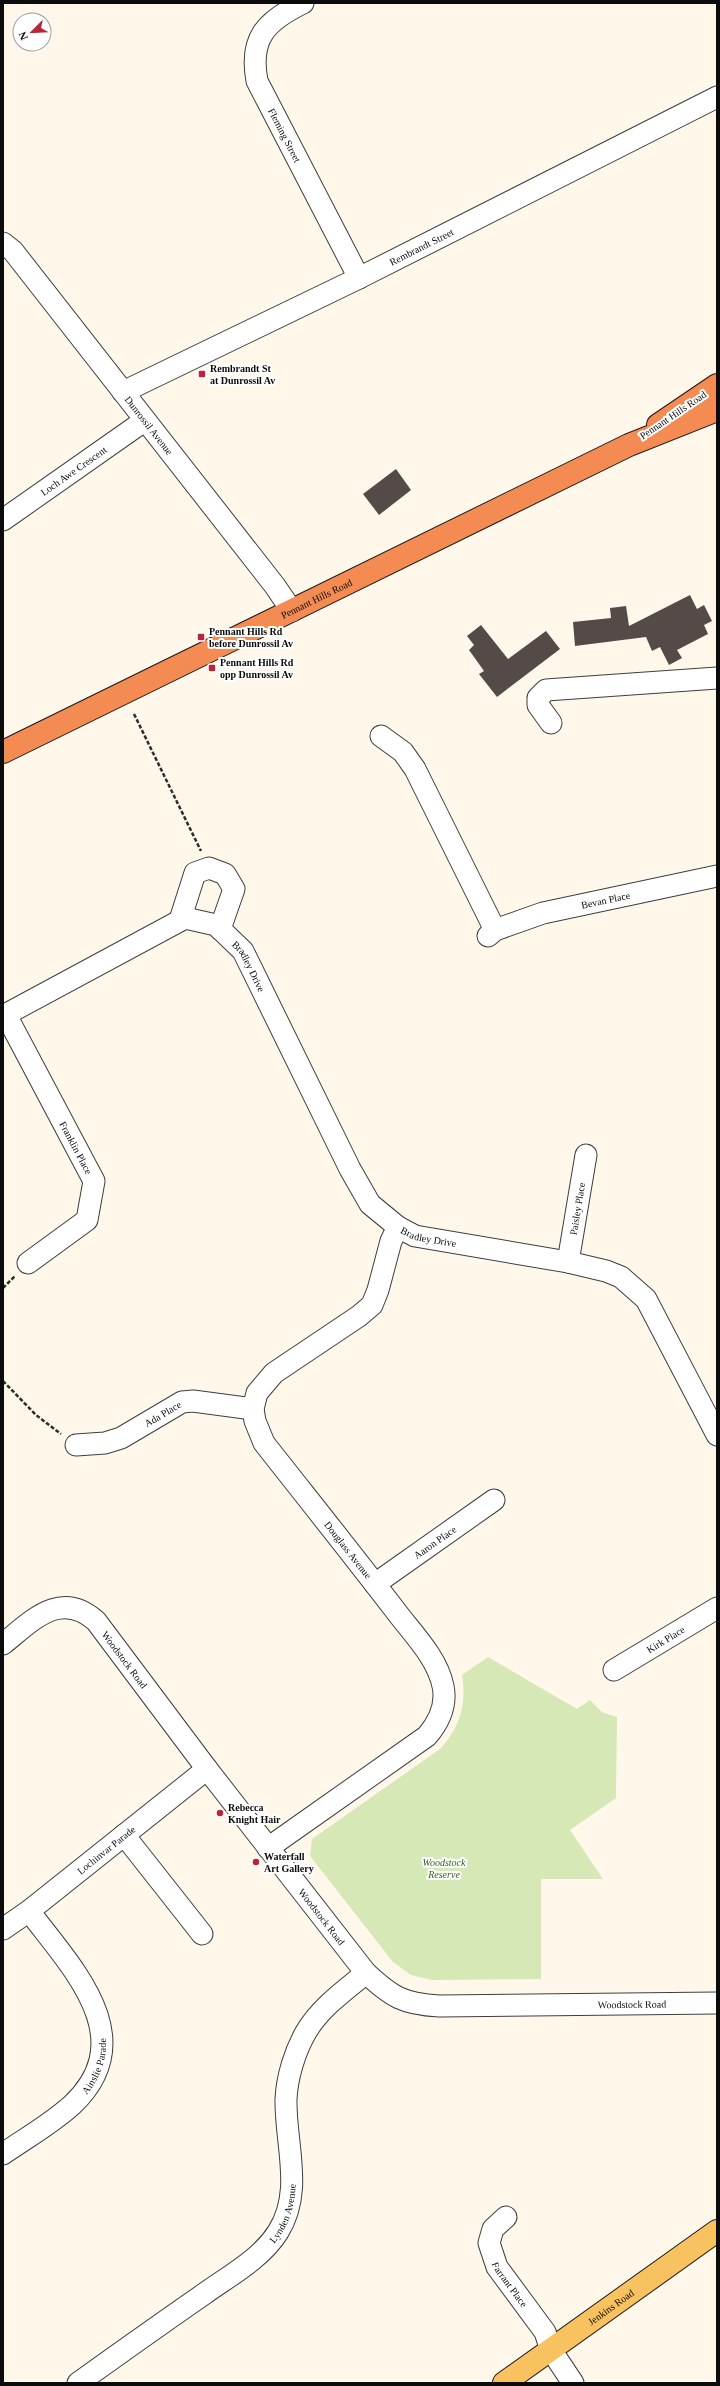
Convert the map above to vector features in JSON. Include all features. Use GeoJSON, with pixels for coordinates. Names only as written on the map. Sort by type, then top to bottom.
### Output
{"type":"FeatureCollection","features":[{"type":"Feature","properties":{"kind":"highway","name":"Pennant Hills Road"},"geometry":{"type":"LineString","coordinates":[[629,445],[717,385]]}},
{"type":"Feature","properties":{"kind":"highway","name":"Pennant Hills Road"},"geometry":{"type":"LineString","coordinates":[[3,752],[629,445],[717,410]]}},
{"type":"Feature","properties":{"kind":"main road","name":"Jenkins Road"},"geometry":{"type":"LineString","coordinates":[[504,2383],[717,2231]]}},
{"type":"Feature","properties":{"kind":"street","name":"Fleming Street"},"geometry":{"type":"LineString","coordinates":[[303,3],[280,15],[260,36],[254,58],[257,81],[359,278]]}},
{"type":"Feature","properties":{"kind":"street","name":"Rembrandt Street"},"geometry":{"type":"LineString","coordinates":[[123,392],[359,278],[717,96]]}},
{"type":"Feature","properties":{"kind":"street","name":"Dunrossil Avenue"},"geometry":{"type":"LineString","coordinates":[[6,251],[123,392],[144,421],[275,586],[292,611]]}},
{"type":"Feature","properties":{"kind":"street","name":"Loch Awe Crescent"},"geometry":{"type":"LineString","coordinates":[[3,520],[144,421]]}},
{"type":"Feature","properties":{"kind":"street"},"geometry":{"type":"LineString","coordinates":[[551,723],[538,705],[538,698],[546,690],[717,678]]}},
{"type":"Feature","properties":{"kind":"street","name":"Bevan Place"},"geometry":{"type":"LineString","coordinates":[[381,736],[403,752],[415,769],[491,933],[543,913],[717,876]]}},
{"type":"Feature","properties":{"kind":"street"},"geometry":{"type":"LineString","coordinates":[[4,1015],[180,920],[195,873],[209,868],[225,874],[234,889],[220,929]]}},
{"type":"Feature","properties":{"kind":"street","name":"Bradley Drive"},"geometry":{"type":"LineString","coordinates":[[180,920],[185,918],[216,924],[243,951],[350,1169],[370,1204],[398,1227],[415,1236],[568,1262],[606,1271],[621,1277],[646,1299],[717,1435]]}},
{"type":"Feature","properties":{"kind":"street","name":"Franklin Place"},"geometry":{"type":"LineString","coordinates":[[4,1015],[94,1181],[87,1220],[28,1263]]}},
{"type":"Feature","properties":{"kind":"street","name":"Paisley Place"},"geometry":{"type":"LineString","coordinates":[[568,1262],[586,1155]]}},
{"type":"Feature","properties":{"kind":"street"},"geometry":{"type":"LineString","coordinates":[[253,1409],[257,1393],[274,1373],[359,1316],[372,1304],[378,1290],[391,1241],[398,1227]]}},
{"type":"Feature","properties":{"kind":"street","name":"Ada Place"},"geometry":{"type":"LineString","coordinates":[[76,1445],[105,1443],[121,1438],[182,1402],[193,1401],[253,1409]]}},
{"type":"Feature","properties":{"kind":"street","name":"Douglass Avenue"},"geometry":{"type":"LineString","coordinates":[[253,1409],[259,1433],[264,1443],[375,1584],[438,1668],[443,1688],[443,1707],[440,1716],[427,1736],[268,1848]]}},
{"type":"Feature","properties":{"kind":"street","name":"Aaron Place"},"geometry":{"type":"LineString","coordinates":[[375,1584],[494,1500]]}},
{"type":"Feature","properties":{"kind":"street","name":"Woodstock Road"},"geometry":{"type":"LineString","coordinates":[[3,1644],[45,1612],[67,1608],[86,1613],[96,1621],[268,1848],[366,1973],[388,1994],[419,2005],[717,2003]]}},
{"type":"Feature","properties":{"kind":"street","name":"Kirk Place"},"geometry":{"type":"LineString","coordinates":[[614,1670],[717,1608]]}},
{"type":"Feature","properties":{"kind":"street","name":"Lochinvar Parade"},"geometry":{"type":"LineString","coordinates":[[3,1929],[29,1911],[207,1769]]}},
{"type":"Feature","properties":{"kind":"street"},"geometry":{"type":"LineString","coordinates":[[124,1835],[202,1934]]}},
{"type":"Feature","properties":{"kind":"street","name":"Ainslie Parade"},"geometry":{"type":"LineString","coordinates":[[3,2154],[72,2104],[93,2077],[101,2056],[101,2034],[93,1999],[29,1911]]}},
{"type":"Feature","properties":{"kind":"street","name":"Lynden Avenue"},"geometry":{"type":"LineString","coordinates":[[78,2383],[253,2259],[278,2232],[289,2202],[293,2176],[286,2099],[291,2072],[298,2050],[306,2032],[321,2011],[366,1973]]}},
{"type":"Feature","properties":{"kind":"street","name":"Farrant Place"},"geometry":{"type":"LineString","coordinates":[[506,2217],[493,2229],[489,2243],[497,2267],[545,2332],[551,2350],[572,2383]]}},
{"type":"Feature","properties":{"kind":"path"},"geometry":{"type":"LineString","coordinates":[[134,714],[209,868]]}},
{"type":"Feature","properties":{"kind":"path"},"geometry":{"type":"LineString","coordinates":[[3,1380],[36,1415],[76,1445]]}},
{"type":"Feature","properties":{"kind":"green space","name":"Woodstock Reserve"},"geometry":{"type":"Polygon","coordinates":[[[488,1657],[577,1709],[590,1700],[602,1712],[617,1717],[616,1798],[570,1830],[603,1879],[541,1879],[541,1979],[432,1980],[411,1975],[393,1962],[310,1856],[312,1839],[440,1749],[453,1732],[463,1705],[462,1675],[488,1657]]]}},
{"type":"Feature","properties":{"kind":"building"},"geometry":{"type":"Polygon","coordinates":[[[396,469],[411,490],[379,515],[363,494],[396,469]]]}},
{"type":"Feature","properties":{"kind":"building"},"geometry":{"type":"Polygon","coordinates":[[[690,595],[697,609],[704,605],[712,621],[704,625],[708,634],[677,650],[682,658],[669,665],[660,647],[652,651],[646,637],[575,646],[573,622],[611,618],[610,608],[626,606],[629,626],[690,595]]]}},
{"type":"Feature","properties":{"kind":"building"},"geometry":{"type":"Polygon","coordinates":[[[481,625],[508,659],[546,631],[560,649],[497,697],[479,674],[484,671],[469,650],[474,645],[467,636],[481,625]]]}},
{"type":"Feature","properties":{"kind":"place","name":"Rembrandt St at Dunrossil Av"},"geometry":{"type":"Point","coordinates":[202,374]}},
{"type":"Feature","properties":{"kind":"place","name":"Pennant Hills Rd before Dunrossil Av"},"geometry":{"type":"Point","coordinates":[201,637]}},
{"type":"Feature","properties":{"kind":"place","name":"Pennant Hills Rd opp Dunrossil Av"},"geometry":{"type":"Point","coordinates":[212,668]}},
{"type":"Feature","properties":{"kind":"place","name":"Rebecca Knight Hair"},"geometry":{"type":"Point","coordinates":[220,1813]}},
{"type":"Feature","properties":{"kind":"place","name":"Waterfall Art Gallery"},"geometry":{"type":"Point","coordinates":[256,1862]}}]}
